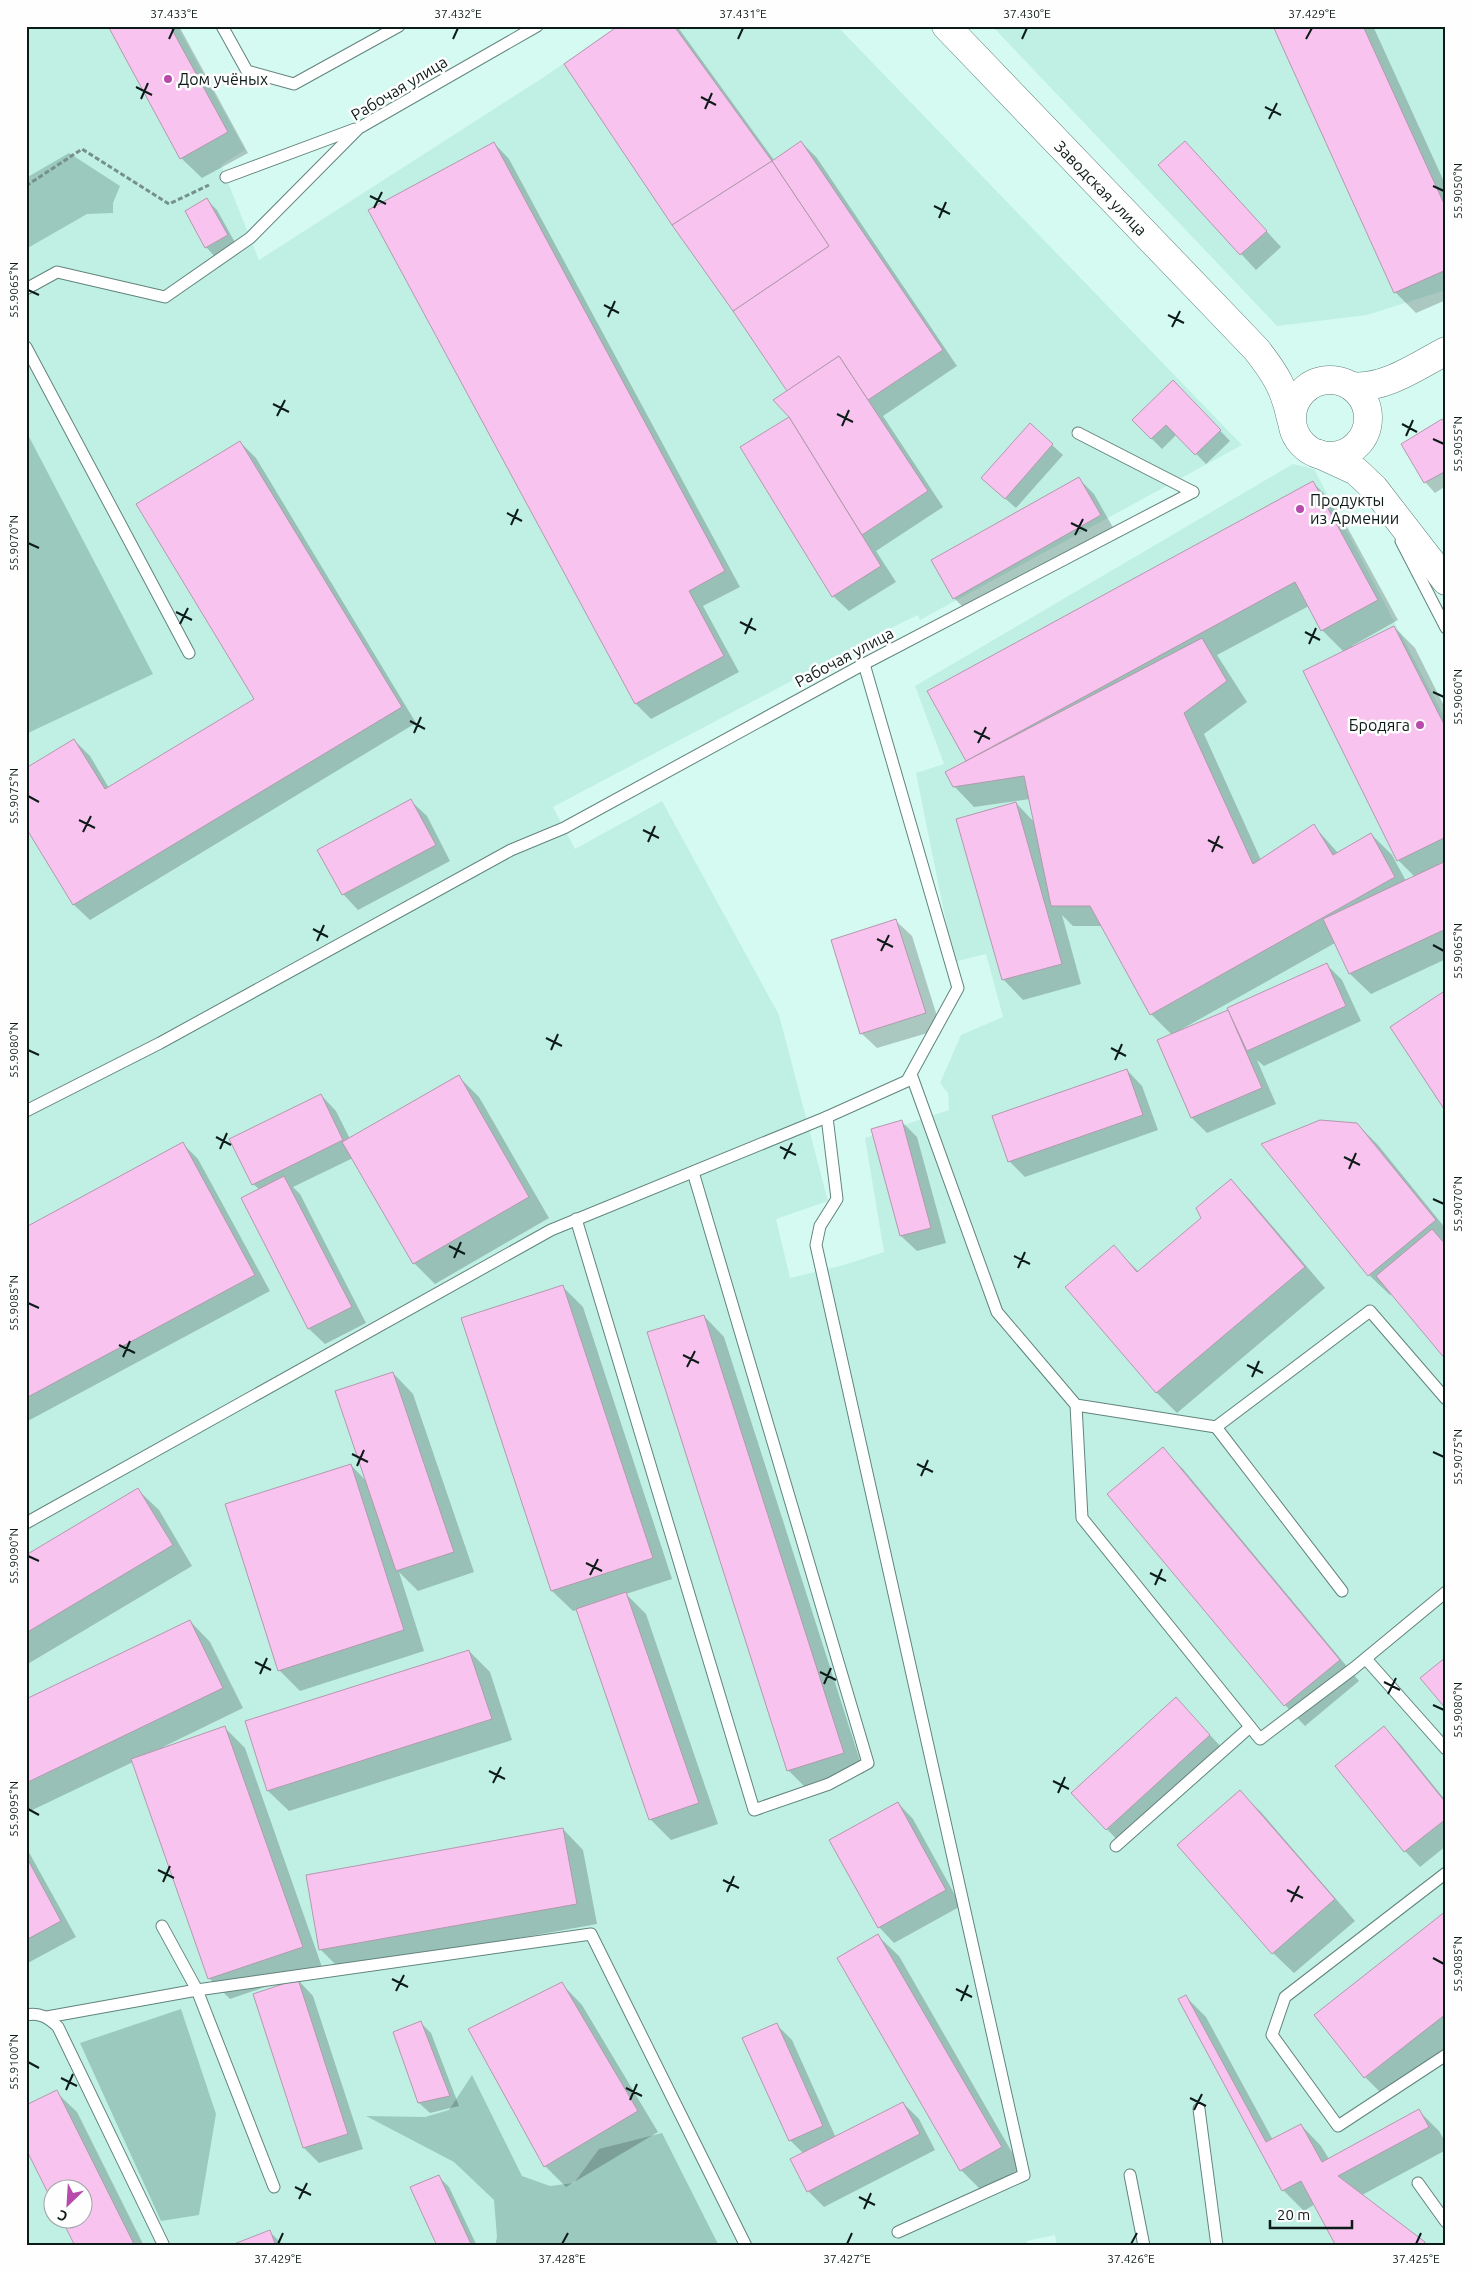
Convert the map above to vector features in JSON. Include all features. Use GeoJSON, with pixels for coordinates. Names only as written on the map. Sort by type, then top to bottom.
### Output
{"type":"FeatureCollection","features":[{"type":"Feature","properties":{"kind":"street","name":"Заводская улица"},"geometry":{"type":"LineString","coordinates":[[946,26],[1256,349],[1275,372],[1286,396],[1291,419]]}},
{"type":"Feature","properties":{"kind":"street","name":"Заводская улица"},"geometry":{"type":"LineString","coordinates":[[1256,349],[1293,374],[1339,382]]}},
{"type":"Feature","properties":{"kind":"street"},"geometry":{"type":"LineString","coordinates":[[1446,351],[1376,385],[1365,387],[1339,382],[1316,381],[1298,396],[1292,407],[1291,419],[1299,441],[1308,450],[1356,471],[1374,488],[1446,582]]}},
{"type":"Feature","properties":{"kind":"street"},"geometry":{"type":"LineString","coordinates":[[1319,454],[1331,456],[1343,454],[1354,447],[1362,439],[1367,422],[1384,390],[1406,372]]}},
{"type":"Feature","properties":{"kind":"street"},"geometry":{"type":"LineString","coordinates":[[1339,382],[1360,394],[1365,404],[1367,422],[1364,448],[1366,466],[1374,488]]}},
{"type":"Feature","properties":{"kind":"lane"},"geometry":{"type":"LineString","coordinates":[[222,26],[247,71],[294,84],[398,26]]}},
{"type":"Feature","properties":{"kind":"lane","name":"Рабочая улица"},"geometry":{"type":"LineString","coordinates":[[26,289],[57,272],[165,297],[250,238],[359,128],[537,26]]}},
{"type":"Feature","properties":{"kind":"lane"},"geometry":{"type":"LineString","coordinates":[[226,177],[359,128]]}},
{"type":"Feature","properties":{"kind":"lane"},"geometry":{"type":"LineString","coordinates":[[26,347],[189,653]]}},
{"type":"Feature","properties":{"kind":"lane","name":"Рабочая улица"},"geometry":{"type":"LineString","coordinates":[[26,1111],[160,1043],[511,850],[564,828],[864,664],[1193,492],[1078,433]]}},
{"type":"Feature","properties":{"kind":"lane"},"geometry":{"type":"LineString","coordinates":[[1392,511],[1398,535],[1446,628]]}},
{"type":"Feature","properties":{"kind":"lane"},"geometry":{"type":"LineString","coordinates":[[26,1523],[551,1230],[827,1117],[908,1081],[958,988],[864,664]]}},
{"type":"Feature","properties":{"kind":"lane"},"geometry":{"type":"LineString","coordinates":[[911,1074],[997,1312],[1076,1405],[1082,1518],[1260,1739],[1366,1658],[1446,1592]]}},
{"type":"Feature","properties":{"kind":"lane"},"geometry":{"type":"LineString","coordinates":[[827,1117],[837,1199],[820,1226],[816,1245],[819,1262],[1024,2175],[898,2232]]}},
{"type":"Feature","properties":{"kind":"lane"},"geometry":{"type":"LineString","coordinates":[[576,1219],[754,1810],[829,1784],[868,1763],[693,1172]]}},
{"type":"Feature","properties":{"kind":"lane"},"geometry":{"type":"LineString","coordinates":[[1216,1427],[1370,1311],[1446,1399]]}},
{"type":"Feature","properties":{"kind":"lane"},"geometry":{"type":"LineString","coordinates":[[1076,1405],[1216,1427],[1342,1591]]}},
{"type":"Feature","properties":{"kind":"lane"},"geometry":{"type":"LineString","coordinates":[[1366,1658],[1446,1749]]}},
{"type":"Feature","properties":{"kind":"lane"},"geometry":{"type":"LineString","coordinates":[[1116,1846],[1250,1727]]}},
{"type":"Feature","properties":{"kind":"lane"},"geometry":{"type":"LineString","coordinates":[[1446,1873],[1285,1997],[1272,2035],[1338,2126],[1446,2055]]}},
{"type":"Feature","properties":{"kind":"lane"},"geometry":{"type":"LineString","coordinates":[[162,1926],[197,1990],[274,2186]]}},
{"type":"Feature","properties":{"kind":"lane"},"geometry":{"type":"LineString","coordinates":[[26,2016],[31,2014],[47,2017],[197,1990],[591,1934],[746,2246]]}},
{"type":"Feature","properties":{"kind":"lane"},"geometry":{"type":"LineString","coordinates":[[47,2017],[58,2027],[164,2246]]}},
{"type":"Feature","properties":{"kind":"lane"},"geometry":{"type":"LineString","coordinates":[[1199,2108],[1217,2246]]}},
{"type":"Feature","properties":{"kind":"lane"},"geometry":{"type":"LineString","coordinates":[[1130,2176],[1144,2246]]}},
{"type":"Feature","properties":{"kind":"lane"},"geometry":{"type":"LineString","coordinates":[[1418,2183],[1446,2222]]}},
{"type":"Feature","properties":{"kind":"path"},"geometry":{"type":"LineString","coordinates":[[26,186],[82,149],[169,204],[226,177]]}},
{"type":"Feature","properties":{"kind":"shaded area"},"geometry":{"type":"Polygon","coordinates":[[[26,26],[177,26],[245,150],[221,165],[259,260],[544,77],[618,26],[837,26],[1242,445],[920,620],[918,615],[903,622],[553,807],[575,849],[662,801],[779,1015],[828,1201],[776,1219],[790,1278],[844,1265],[884,1252],[865,1138],[949,1110],[948,1093],[940,1083],[961,1035],[1003,1017],[986,954],[954,962],[916,773],[944,764],[915,686],[1293,464],[1314,469],[1446,720],[1446,2246],[1057,2246],[1055,2235],[1027,2241],[1027,2246],[26,2246],[26,26]]]}},
{"type":"Feature","properties":{"kind":"shaded area"},"geometry":{"type":"Polygon","coordinates":[[[992,26],[1446,26],[1446,290],[1367,315],[1277,326],[992,26]]]}},
{"type":"Feature","properties":{"kind":"shaded area"},"geometry":{"type":"Polygon","coordinates":[[[69,153],[120,186],[113,203],[113,213],[87,214],[26,249],[26,178],[69,153]]]}},
{"type":"Feature","properties":{"kind":"shaded area"},"geometry":{"type":"Polygon","coordinates":[[[26,431],[153,674],[26,734],[26,431]]]}},
{"type":"Feature","properties":{"kind":"shaded area"},"geometry":{"type":"Polygon","coordinates":[[[181,2009],[216,2114],[199,2215],[161,2221],[80,2043],[181,2009]]]}},
{"type":"Feature","properties":{"kind":"shaded area"},"geometry":{"type":"Polygon","coordinates":[[[472,2075],[522,2176],[550,2186],[574,2183],[599,2149],[662,2133],[719,2246],[495,2246],[497,2237],[494,2200],[454,2162],[366,2116],[425,2117],[449,2110],[472,2075]]]}},
{"type":"Feature","properties":{"kind":"building","name":"Дом учёных"},"geometry":{"type":"Polygon","coordinates":[[[108,26],[170,26],[228,132],[180,159],[108,26]]]}},
{"type":"Feature","properties":{"kind":"building"},"geometry":{"type":"Polygon","coordinates":[[[618,26],[674,26],[772,161],[672,225],[564,64],[618,26]]]}},
{"type":"Feature","properties":{"kind":"building"},"geometry":{"type":"Polygon","coordinates":[[[1273,26],[1363,26],[1446,208],[1446,270],[1394,293],[1273,26]]]}},
{"type":"Feature","properties":{"kind":"building"},"geometry":{"type":"Polygon","coordinates":[[[801,141],[943,350],[868,400],[839,356],[787,391],[733,311],[829,246],[772,161],[801,141]]]}},
{"type":"Feature","properties":{"kind":"building"},"geometry":{"type":"Polygon","coordinates":[[[1185,141],[1267,231],[1240,255],[1158,165],[1185,141]]]}},
{"type":"Feature","properties":{"kind":"building"},"geometry":{"type":"Polygon","coordinates":[[[494,142],[725,571],[689,591],[724,656],[635,704],[368,210],[494,142]]]}},
{"type":"Feature","properties":{"kind":"building"},"geometry":{"type":"Polygon","coordinates":[[[772,161],[829,246],[733,311],[672,225],[772,161]]]}},
{"type":"Feature","properties":{"kind":"building"},"geometry":{"type":"Polygon","coordinates":[[[207,198],[228,235],[205,248],[185,211],[207,198]]]}},
{"type":"Feature","properties":{"kind":"building"},"geometry":{"type":"Polygon","coordinates":[[[839,356],[928,491],[862,535],[789,417],[773,400],[839,356]]]}},
{"type":"Feature","properties":{"kind":"building"},"geometry":{"type":"Polygon","coordinates":[[[1173,380],[1221,430],[1195,455],[1166,425],[1151,439],[1132,420],[1173,380]]]}},
{"type":"Feature","properties":{"kind":"building"},"geometry":{"type":"Polygon","coordinates":[[[789,417],[881,566],[832,597],[740,447],[789,417]]]}},
{"type":"Feature","properties":{"kind":"building"},"geometry":{"type":"Polygon","coordinates":[[[1442,419],[1446,425],[1446,471],[1424,483],[1401,444],[1442,419]]]}},
{"type":"Feature","properties":{"kind":"building"},"geometry":{"type":"Polygon","coordinates":[[[1030,423],[1053,444],[1005,499],[981,478],[1030,423]]]}},
{"type":"Feature","properties":{"kind":"building"},"geometry":{"type":"Polygon","coordinates":[[[240,441],[402,707],[73,905],[26,828],[26,768],[74,739],[105,789],[254,699],[136,504],[240,441]]]}},
{"type":"Feature","properties":{"kind":"building"},"geometry":{"type":"Polygon","coordinates":[[[1079,477],[1101,515],[953,599],[931,560],[1079,477]]]}},
{"type":"Feature","properties":{"kind":"building"},"geometry":{"type":"Polygon","coordinates":[[[1313,481],[1378,600],[1321,631],[1295,582],[966,761],[927,691],[1313,481]]]}},
{"type":"Feature","properties":{"kind":"building"},"geometry":{"type":"Polygon","coordinates":[[[1394,626],[1446,728],[1446,837],[1397,861],[1303,671],[1394,626]]]}},
{"type":"Feature","properties":{"kind":"building"},"geometry":{"type":"Polygon","coordinates":[[[1202,638],[1227,681],[1184,713],[1253,864],[1314,824],[1333,855],[1371,833],[1395,877],[1150,1015],[1090,906],[1051,906],[1024,776],[953,787],[945,772],[1202,638]]]}},
{"type":"Feature","properties":{"kind":"building"},"geometry":{"type":"Polygon","coordinates":[[[411,799],[436,845],[342,895],[317,850],[411,799]]]}},
{"type":"Feature","properties":{"kind":"building"},"geometry":{"type":"Polygon","coordinates":[[[1016,802],[1062,964],[1002,980],[956,819],[1016,802]]]}},
{"type":"Feature","properties":{"kind":"building"},"geometry":{"type":"Polygon","coordinates":[[[1446,861],[1446,929],[1349,974],[1323,919],[1446,861]]]}},
{"type":"Feature","properties":{"kind":"building"},"geometry":{"type":"Polygon","coordinates":[[[896,919],[926,1013],[860,1034],[831,940],[896,919]]]}},
{"type":"Feature","properties":{"kind":"building"},"geometry":{"type":"Polygon","coordinates":[[[1327,963],[1346,1006],[1247,1051],[1227,1008],[1327,963]]]}},
{"type":"Feature","properties":{"kind":"building"},"geometry":{"type":"Polygon","coordinates":[[[1446,990],[1446,1112],[1390,1027],[1446,990]]]}},
{"type":"Feature","properties":{"kind":"building"},"geometry":{"type":"Polygon","coordinates":[[[1228,1010],[1262,1088],[1191,1118],[1157,1040],[1228,1010]]]}},
{"type":"Feature","properties":{"kind":"building"},"geometry":{"type":"Polygon","coordinates":[[[1127,1069],[1143,1115],[1008,1162],[992,1116],[1127,1069]]]}},
{"type":"Feature","properties":{"kind":"building"},"geometry":{"type":"Polygon","coordinates":[[[459,1075],[529,1197],[413,1264],[342,1142],[459,1075]]]}},
{"type":"Feature","properties":{"kind":"building"},"geometry":{"type":"Polygon","coordinates":[[[321,1094],[343,1140],[252,1185],[229,1139],[321,1094]]]}},
{"type":"Feature","properties":{"kind":"building"},"geometry":{"type":"Polygon","coordinates":[[[902,1120],[931,1228],[900,1236],[871,1129],[902,1120]]]}},
{"type":"Feature","properties":{"kind":"building"},"geometry":{"type":"Polygon","coordinates":[[[1320,1120],[1357,1123],[1436,1220],[1368,1276],[1261,1144],[1320,1120]]]}},
{"type":"Feature","properties":{"kind":"building"},"geometry":{"type":"Polygon","coordinates":[[[183,1142],[255,1275],[26,1398],[26,1227],[183,1142]]]}},
{"type":"Feature","properties":{"kind":"building"},"geometry":{"type":"Polygon","coordinates":[[[284,1176],[352,1307],[308,1329],[241,1198],[284,1176]]]}},
{"type":"Feature","properties":{"kind":"building"},"geometry":{"type":"Polygon","coordinates":[[[1231,1179],[1305,1267],[1156,1393],[1065,1287],[1114,1245],[1137,1272],[1201,1218],[1196,1208],[1231,1179]]]}},
{"type":"Feature","properties":{"kind":"building"},"geometry":{"type":"Polygon","coordinates":[[[1432,1229],[1446,1245],[1446,1360],[1376,1276],[1432,1229]]]}},
{"type":"Feature","properties":{"kind":"building"},"geometry":{"type":"Polygon","coordinates":[[[563,1285],[653,1558],[551,1591],[461,1318],[563,1285]]]}},
{"type":"Feature","properties":{"kind":"building"},"geometry":{"type":"Polygon","coordinates":[[[704,1315],[844,1753],[787,1771],[647,1332],[704,1315]]]}},
{"type":"Feature","properties":{"kind":"building"},"geometry":{"type":"Polygon","coordinates":[[[393,1372],[454,1552],[396,1571],[335,1391],[393,1372]]]}},
{"type":"Feature","properties":{"kind":"building"},"geometry":{"type":"Polygon","coordinates":[[[1163,1447],[1340,1660],[1284,1706],[1107,1494],[1163,1447]]]}},
{"type":"Feature","properties":{"kind":"building"},"geometry":{"type":"Polygon","coordinates":[[[351,1464],[404,1630],[278,1671],[225,1504],[351,1464]]]}},
{"type":"Feature","properties":{"kind":"building"},"geometry":{"type":"Polygon","coordinates":[[[138,1488],[173,1545],[26,1633],[26,1555],[138,1488]]]}},
{"type":"Feature","properties":{"kind":"building"},"geometry":{"type":"Polygon","coordinates":[[[626,1592],[699,1803],[649,1820],[576,1609],[626,1592]]]}},
{"type":"Feature","properties":{"kind":"building"},"geometry":{"type":"Polygon","coordinates":[[[190,1620],[223,1688],[26,1783],[26,1699],[190,1620]]]}},
{"type":"Feature","properties":{"kind":"building"},"geometry":{"type":"Polygon","coordinates":[[[469,1650],[492,1719],[267,1791],[245,1721],[469,1650]]]}},
{"type":"Feature","properties":{"kind":"building"},"geometry":{"type":"Polygon","coordinates":[[[1446,1657],[1446,1709],[1420,1678],[1446,1657]]]}},
{"type":"Feature","properties":{"kind":"building"},"geometry":{"type":"Polygon","coordinates":[[[1176,1697],[1210,1735],[1106,1830],[1071,1793],[1176,1697]]]}},
{"type":"Feature","properties":{"kind":"building"},"geometry":{"type":"Polygon","coordinates":[[[225,1726],[303,1947],[208,1979],[131,1759],[225,1726]]]}},
{"type":"Feature","properties":{"kind":"building"},"geometry":{"type":"Polygon","coordinates":[[[1384,1726],[1446,1803],[1446,1819],[1404,1852],[1335,1766],[1384,1726]]]}},
{"type":"Feature","properties":{"kind":"building"},"geometry":{"type":"Polygon","coordinates":[[[1240,1790],[1335,1899],[1272,1954],[1177,1845],[1240,1790]]]}},
{"type":"Feature","properties":{"kind":"building"},"geometry":{"type":"Polygon","coordinates":[[[898,1802],[946,1890],[878,1928],[829,1840],[898,1802]]]}},
{"type":"Feature","properties":{"kind":"building"},"geometry":{"type":"Polygon","coordinates":[[[563,1828],[577,1904],[319,1950],[306,1875],[563,1828]]]}},
{"type":"Feature","properties":{"kind":"building"},"geometry":{"type":"Polygon","coordinates":[[[26,1856],[61,1921],[26,1940],[26,1856]]]}},
{"type":"Feature","properties":{"kind":"building"},"geometry":{"type":"Polygon","coordinates":[[[1446,1911],[1446,2014],[1364,2078],[1314,2015],[1446,1911]]]}},
{"type":"Feature","properties":{"kind":"building"},"geometry":{"type":"Polygon","coordinates":[[[878,1934],[1002,2147],[960,2171],[837,1958],[878,1934]]]}},
{"type":"Feature","properties":{"kind":"building"},"geometry":{"type":"Polygon","coordinates":[[[298,1979],[348,2134],[303,2148],[253,1994],[298,1979]]]}},
{"type":"Feature","properties":{"kind":"building"},"geometry":{"type":"Polygon","coordinates":[[[562,1982],[638,2111],[544,2167],[468,2029],[562,1982]]]}},
{"type":"Feature","properties":{"kind":"building"},"geometry":{"type":"Polygon","coordinates":[[[1186,1995],[1266,2142],[1301,2124],[1322,2162],[1419,2109],[1429,2127],[1338,2176],[1425,2242],[1422,2246],[1336,2246],[1301,2181],[1282,2191],[1178,1999],[1186,1995]]]}},
{"type":"Feature","properties":{"kind":"building"},"geometry":{"type":"Polygon","coordinates":[[[421,2021],[450,2096],[418,2103],[393,2032],[421,2021]]]}},
{"type":"Feature","properties":{"kind":"building"},"geometry":{"type":"Polygon","coordinates":[[[777,2023],[823,2126],[789,2141],[742,2038],[777,2023]]]}},
{"type":"Feature","properties":{"kind":"building"},"geometry":{"type":"Polygon","coordinates":[[[57,2090],[135,2246],[75,2246],[67,2230],[92,2230],[92,2180],[42,2181],[26,2149],[26,2105],[57,2090]]]}},
{"type":"Feature","properties":{"kind":"building"},"geometry":{"type":"Polygon","coordinates":[[[903,2102],[920,2134],[807,2192],[790,2159],[903,2102]]]}},
{"type":"Feature","properties":{"kind":"building"},"geometry":{"type":"Polygon","coordinates":[[[439,2175],[472,2246],[437,2246],[410,2187],[439,2175]]]}},
{"type":"Feature","properties":{"kind":"building"},"geometry":{"type":"Polygon","coordinates":[[[270,2230],[276,2246],[235,2246],[234,2244],[270,2230]]]}},
{"type":"Feature","properties":{"kind":"place","name":"Дом учёных"},"geometry":{"type":"Point","coordinates":[168,79]}},
{"type":"Feature","properties":{"kind":"place","name":"Продукты из Армении"},"geometry":{"type":"Point","coordinates":[1300,509]}},
{"type":"Feature","properties":{"kind":"place","name":"Бродяга"},"geometry":{"type":"Point","coordinates":[1420,725]}}]}
